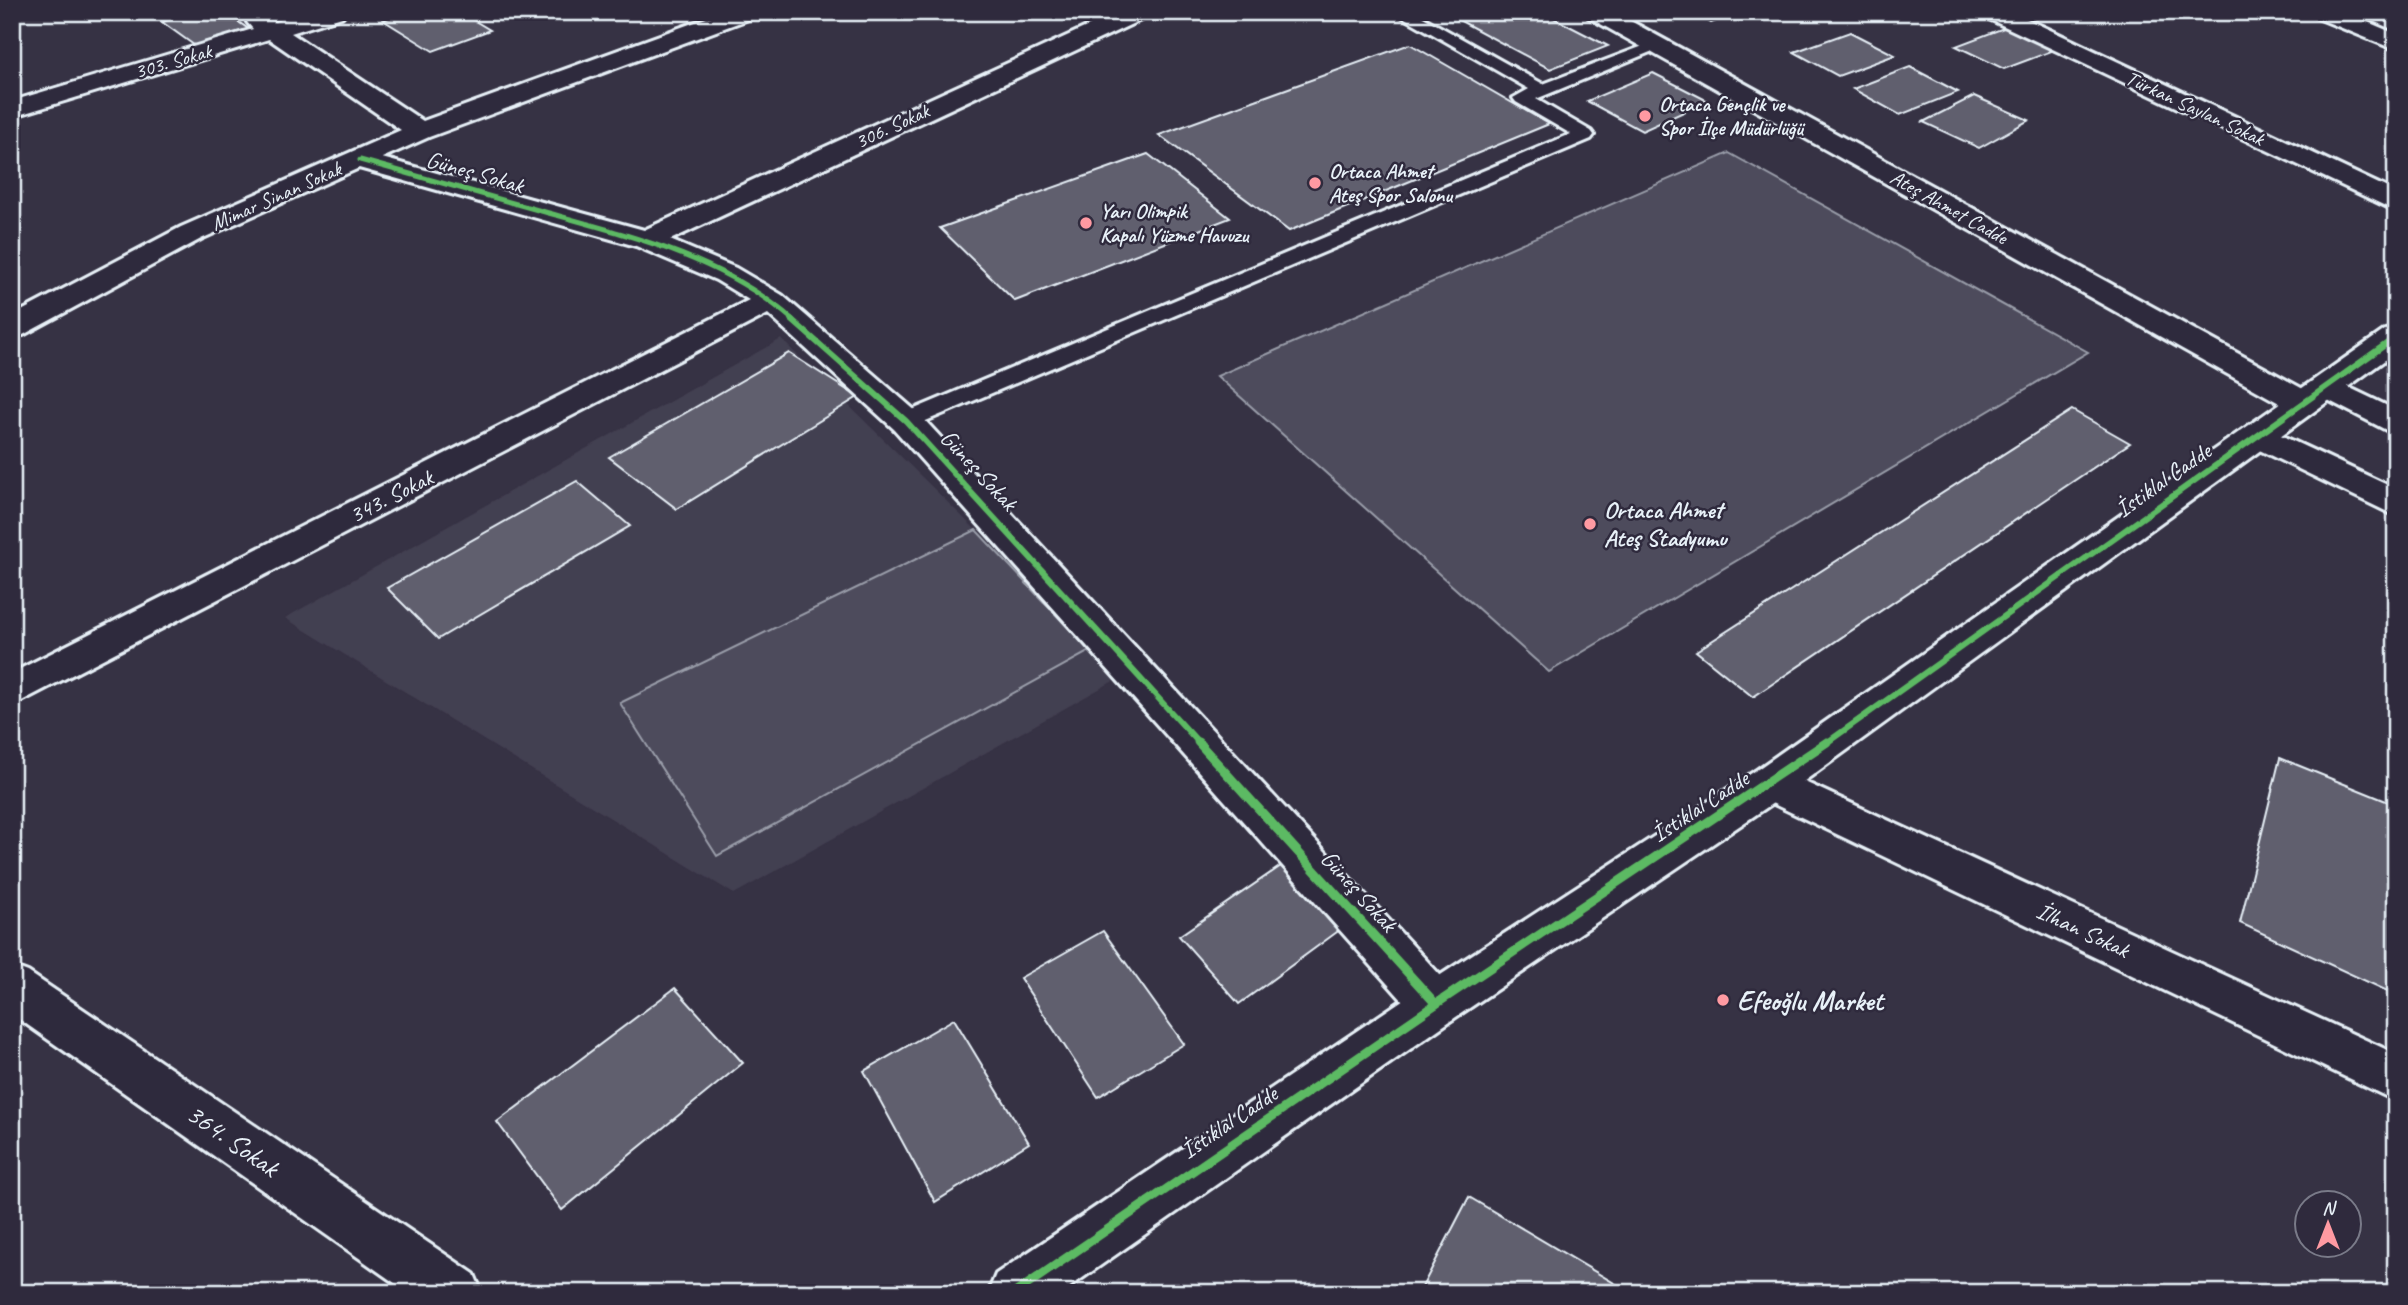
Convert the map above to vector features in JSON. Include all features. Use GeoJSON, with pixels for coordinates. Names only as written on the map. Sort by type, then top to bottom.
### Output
{"type":"FeatureCollection","features":[{"type":"Feature","properties":{"kind":"street","name":"Güneş Sokak"},"geometry":{"type":"LineString","coordinates":[[246,12],[420,131]]}},
{"type":"Feature","properties":{"kind":"street","name":"303. Sokak"},"geometry":{"type":"LineString","coordinates":[[12,109],[334,12]]}},
{"type":"Feature","properties":{"kind":"street","name":"Mimar Sinan Sokak"},"geometry":{"type":"LineString","coordinates":[[12,328],[191,233],[420,131],[746,12]]}},
{"type":"Feature","properties":{"kind":"street","name":"306. Sokak"},"geometry":{"type":"LineString","coordinates":[[646,240],[1139,12]]}},
{"type":"Feature","properties":{"kind":"street","name":"Ateş Ahmet Cadde"},"geometry":{"type":"LineString","coordinates":[[1596,12],[2315,394],[2396,424]]}},
{"type":"Feature","properties":{"kind":"street","name":"Türkan Saylan Sokak"},"geometry":{"type":"LineString","coordinates":[[1993,12],[2396,203]]}},
{"type":"Feature","properties":{"kind":"street"},"geometry":{"type":"LineString","coordinates":[[2323,12],[2396,43]]}},
{"type":"Feature","properties":{"kind":"street"},"geometry":{"type":"LineString","coordinates":[[2352,24],[2379,12]]}},
{"type":"Feature","properties":{"kind":"street","name":"Güneş Sokak"},"geometry":{"type":"LineString","coordinates":[[360,160],[646,240],[726,274],[771,301],[906,421],[1436,1004]]}},
{"type":"Feature","properties":{"kind":"street","name":"343. Sokak"},"geometry":{"type":"LineString","coordinates":[[12,691],[771,301]]}},
{"type":"Feature","properties":{"kind":"street","name":"İstiklal Cadde"},"geometry":{"type":"LineString","coordinates":[[1014,1293],[1436,1004],[1770,782],[2396,337]]}},
{"type":"Feature","properties":{"kind":"street"},"geometry":{"type":"LineString","coordinates":[[2259,436],[2396,504]]}},
{"type":"Feature","properties":{"kind":"street","name":"İlhan Sokak"},"geometry":{"type":"LineString","coordinates":[[1770,782],[2396,1078]]}},
{"type":"Feature","properties":{"kind":"street","name":"364. Sokak"},"geometry":{"type":"LineString","coordinates":[[12,987],[455,1293]]}},
{"type":"Feature","properties":{"kind":"lane"},"geometry":{"type":"LineString","coordinates":[[1402,12],[1542,90]]}},
{"type":"Feature","properties":{"kind":"lane"},"geometry":{"type":"LineString","coordinates":[[906,421],[1585,135],[1522,98],[1657,46]]}},
{"type":"Feature","properties":{"kind":"shaded area","name":"Ortaca Ahmet Ateş Stadyumu"},"geometry":{"type":"Polygon","coordinates":[[[1729,153],[2088,352],[1549,672],[1217,376],[1729,153]]]}},
{"type":"Feature","properties":{"kind":"shaded area"},"geometry":{"type":"Polygon","coordinates":[[[781,339],[1124,675],[734,894],[285,618],[781,339]]]}},
{"type":"Feature","properties":{"kind":"shaded area"},"geometry":{"type":"Polygon","coordinates":[[[976,530],[1090,651],[717,856],[620,703],[976,530]]]}},
{"type":"Feature","properties":{"kind":"building"},"geometry":{"type":"Polygon","coordinates":[[[191,12],[224,12],[250,30],[198,48],[162,22],[191,12]]]}},
{"type":"Feature","properties":{"kind":"building"},"geometry":{"type":"Polygon","coordinates":[[[406,12],[460,12],[490,30],[433,51],[383,20],[406,12]]]}},
{"type":"Feature","properties":{"kind":"building"},"geometry":{"type":"Polygon","coordinates":[[[1444,12],[1542,12],[1608,46],[1550,69],[1444,12]]]}},
{"type":"Feature","properties":{"kind":"building"},"geometry":{"type":"Polygon","coordinates":[[[1692,12],[1742,12],[1711,23],[1692,12]]]}},
{"type":"Feature","properties":{"kind":"building"},"geometry":{"type":"Polygon","coordinates":[[[2009,26],[2057,49],[2004,69],[1956,46],[2009,26]]]}},
{"type":"Feature","properties":{"kind":"building"},"geometry":{"type":"Polygon","coordinates":[[[1850,32],[1895,55],[1838,76],[1794,52],[1850,32]]]}},
{"type":"Feature","properties":{"kind":"building","name":"Ortaca Ahmet Ateş Spor Salonu"},"geometry":{"type":"Polygon","coordinates":[[[1410,44],[1549,124],[1289,231],[1159,135],[1410,44]]]}},
{"type":"Feature","properties":{"kind":"building"},"geometry":{"type":"Polygon","coordinates":[[[1910,67],[1958,92],[1900,115],[1853,89],[1910,67]]]}},
{"type":"Feature","properties":{"kind":"building","name":"Ortaca Gençlik ve Spor İlçe Müdürlüğü"},"geometry":{"type":"Polygon","coordinates":[[[1653,73],[1708,101],[1642,131],[1587,101],[1653,73]]]}},
{"type":"Feature","properties":{"kind":"building"},"geometry":{"type":"Polygon","coordinates":[[[1974,96],[2029,120],[1979,148],[1923,122],[1974,96]]]}},
{"type":"Feature","properties":{"kind":"building","name":"Yarı Olimpik Kapalı Yüzme Havuzu"},"geometry":{"type":"Polygon","coordinates":[[[1148,154],[1230,218],[1015,301],[940,228],[1148,154]]]}},
{"type":"Feature","properties":{"kind":"building"},"geometry":{"type":"Polygon","coordinates":[[[789,353],[858,397],[677,509],[609,457],[789,353]]]}},
{"type":"Feature","properties":{"kind":"building"},"geometry":{"type":"Polygon","coordinates":[[[2072,410],[2130,443],[1753,697],[1696,651],[2072,410]]]}},
{"type":"Feature","properties":{"kind":"building"},"geometry":{"type":"Polygon","coordinates":[[[577,481],[630,526],[438,639],[387,588],[577,481]]]}},
{"type":"Feature","properties":{"kind":"building"},"geometry":{"type":"Polygon","coordinates":[[[2280,758],[2396,805],[2396,995],[2240,923],[2280,758]]]}},
{"type":"Feature","properties":{"kind":"building"},"geometry":{"type":"Polygon","coordinates":[[[1291,859],[1352,921],[1239,1004],[1179,936],[1291,859]]]}},
{"type":"Feature","properties":{"kind":"building"},"geometry":{"type":"Polygon","coordinates":[[[1103,931],[1184,1044],[1098,1097],[1020,978],[1103,931]]]}},
{"type":"Feature","properties":{"kind":"building"},"geometry":{"type":"Polygon","coordinates":[[[675,988],[743,1063],[562,1210],[497,1122],[675,988]]]}},
{"type":"Feature","properties":{"kind":"building"},"geometry":{"type":"Polygon","coordinates":[[[954,1019],[1029,1143],[935,1202],[864,1071],[954,1019]]]}},
{"type":"Feature","properties":{"kind":"building"},"geometry":{"type":"Polygon","coordinates":[[[1469,1197],[1631,1293],[1419,1293],[1469,1197]]]}},
{"type":"Feature","properties":{"kind":"cycle path"},"geometry":{"type":"LineString","coordinates":[[360,160],[646,240],[726,274],[771,301],[906,421],[1436,1004]]}},
{"type":"Feature","properties":{"kind":"cycle path"},"geometry":{"type":"LineString","coordinates":[[1015,1293],[1436,1004],[1770,783],[2396,337]]}},
{"type":"Feature","properties":{"kind":"place","name":"Ortaca Gençlik ve Spor İlçe Müdürlüğü"},"geometry":{"type":"Point","coordinates":[1645,116]}},
{"type":"Feature","properties":{"kind":"place","name":"Ortaca Ahmet Ateş Spor Salonu"},"geometry":{"type":"Point","coordinates":[1315,183]}},
{"type":"Feature","properties":{"kind":"place","name":"Yarı Olimpik Kapalı Yüzme Havuzu"},"geometry":{"type":"Point","coordinates":[1086,223]}},
{"type":"Feature","properties":{"kind":"place","name":"Ortaca Ahmet Ateş Stadyumu"},"geometry":{"type":"Point","coordinates":[1590,524]}},
{"type":"Feature","properties":{"kind":"place","name":"Efeoğlu Market"},"geometry":{"type":"Point","coordinates":[1723,1000]}}]}
